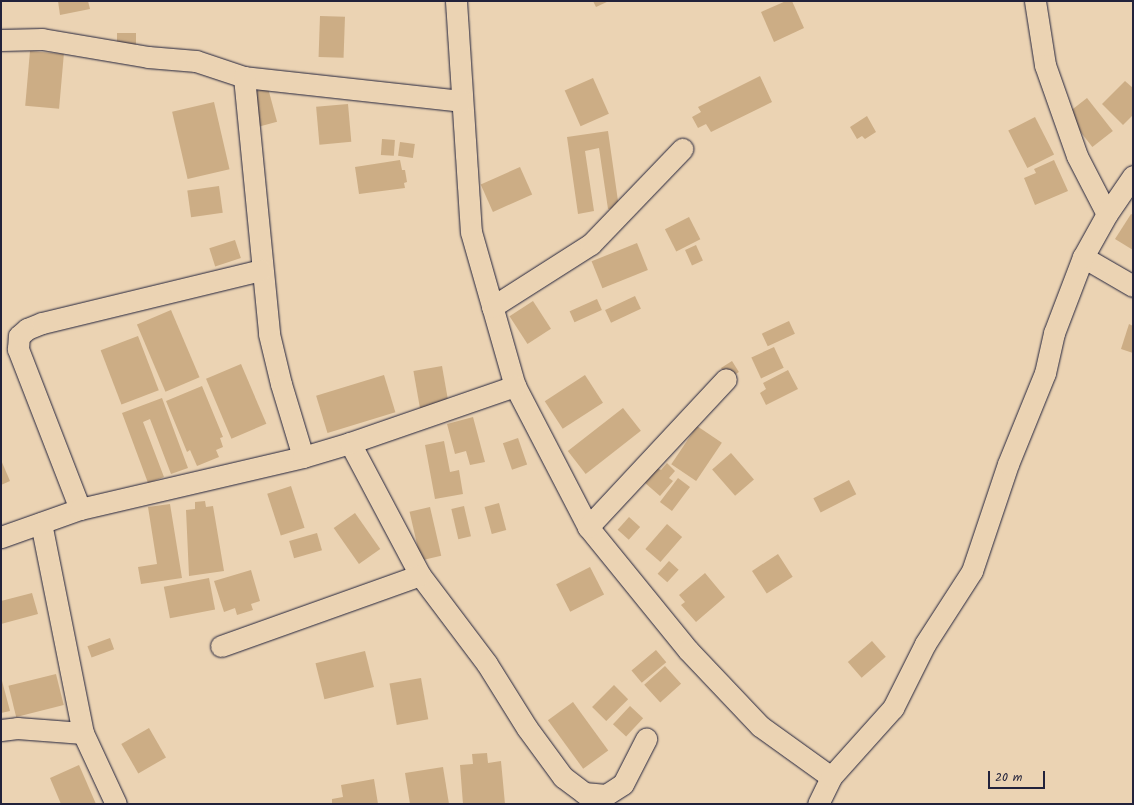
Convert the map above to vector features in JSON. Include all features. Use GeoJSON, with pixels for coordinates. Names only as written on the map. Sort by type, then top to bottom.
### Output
{"type":"FeatureCollection","features":[{"type":"Feature","properties":{"kind":"street"},"geometry":{"type":"LineString","coordinates":[[456,1],[471,232],[515,386],[588,527],[688,650],[760,726],[831,777]]}},
{"type":"Feature","properties":{"kind":"street"},"geometry":{"type":"LineString","coordinates":[[1035,1],[1045,66],[1076,156],[1107,214]]}},
{"type":"Feature","properties":{"kind":"street"},"geometry":{"type":"LineString","coordinates":[[1,40],[42,39],[148,57],[196,61],[244,77],[462,101]]}},
{"type":"Feature","properties":{"kind":"street"},"geometry":{"type":"LineString","coordinates":[[244,77],[261,270],[269,334],[281,384],[303,457]]}},
{"type":"Feature","properties":{"kind":"street"},"geometry":{"type":"LineString","coordinates":[[492,307],[591,244],[682,149]]}},
{"type":"Feature","properties":{"kind":"street"},"geometry":{"type":"LineString","coordinates":[[818,804],[831,777],[893,708],[925,644],[972,571],[1008,464],[1044,373],[1054,333],[1083,257],[1107,214],[1133,176]]}},
{"type":"Feature","properties":{"kind":"street"},"geometry":{"type":"LineString","coordinates":[[1083,257],[1133,286]]}},
{"type":"Feature","properties":{"kind":"street"},"geometry":{"type":"LineString","coordinates":[[80,509],[18,349],[19,336],[27,328],[261,270]]}},
{"type":"Feature","properties":{"kind":"street"},"geometry":{"type":"LineString","coordinates":[[588,527],[726,379]]}},
{"type":"Feature","properties":{"kind":"street"},"geometry":{"type":"LineString","coordinates":[[1,537],[80,509],[303,457],[350,443],[515,386]]}},
{"type":"Feature","properties":{"kind":"street"},"geometry":{"type":"LineString","coordinates":[[350,443],[420,575],[487,664],[527,728],[563,777],[584,793],[606,795],[623,784],[646,739]]}},
{"type":"Feature","properties":{"kind":"street"},"geometry":{"type":"LineString","coordinates":[[41,523],[83,733],[116,804]]}},
{"type":"Feature","properties":{"kind":"street"},"geometry":{"type":"LineString","coordinates":[[220,646],[420,575]]}},
{"type":"Feature","properties":{"kind":"street"},"geometry":{"type":"LineString","coordinates":[[1,730],[17,728],[83,733]]}},
{"type":"Feature","properties":{"kind":"building"},"geometry":{"type":"Polygon","coordinates":[[[58,1],[88,1],[90,9],[60,15],[58,1]]]}},
{"type":"Feature","properties":{"kind":"building"},"geometry":{"type":"Polygon","coordinates":[[[593,1],[609,1],[596,7],[593,1]]]}},
{"type":"Feature","properties":{"kind":"building"},"geometry":{"type":"Polygon","coordinates":[[[786,1],[792,1],[804,28],[774,42],[761,12],[786,1]]]}},
{"type":"Feature","properties":{"kind":"building"},"geometry":{"type":"Polygon","coordinates":[[[320,16],[345,17],[344,58],[319,57],[320,16]]]}},
{"type":"Feature","properties":{"kind":"building"},"geometry":{"type":"Polygon","coordinates":[[[117,33],[136,33],[136,45],[117,45],[117,33]]]}},
{"type":"Feature","properties":{"kind":"building"},"geometry":{"type":"Polygon","coordinates":[[[30,51],[64,54],[59,109],[25,106],[30,51]]]}},
{"type":"Feature","properties":{"kind":"building"},"geometry":{"type":"Polygon","coordinates":[[[760,76],[772,102],[711,132],[706,124],[698,128],[692,117],[701,112],[698,107],[760,76]]]}},
{"type":"Feature","properties":{"kind":"building"},"geometry":{"type":"Polygon","coordinates":[[[593,78],[609,114],[581,126],[565,91],[593,78]]]}},
{"type":"Feature","properties":{"kind":"building"},"geometry":{"type":"Polygon","coordinates":[[[1125,81],[1133,88],[1133,115],[1123,125],[1102,104],[1125,81]]]}},
{"type":"Feature","properties":{"kind":"building"},"geometry":{"type":"Polygon","coordinates":[[[268,88],[277,122],[256,128],[247,94],[268,88]]]}},
{"type":"Feature","properties":{"kind":"building"},"geometry":{"type":"Polygon","coordinates":[[[1087,98],[1113,131],[1092,147],[1067,114],[1087,98]]]}},
{"type":"Feature","properties":{"kind":"building"},"geometry":{"type":"Polygon","coordinates":[[[214,102],[230,169],[188,179],[172,112],[214,102]]]}},
{"type":"Feature","properties":{"kind":"building"},"geometry":{"type":"Polygon","coordinates":[[[348,104],[351,142],[319,145],[316,107],[348,104]]]}},
{"type":"Feature","properties":{"kind":"building"},"geometry":{"type":"Polygon","coordinates":[[[867,116],[876,132],[865,139],[862,136],[857,139],[850,127],[867,116]]]}},
{"type":"Feature","properties":{"kind":"building"},"geometry":{"type":"Polygon","coordinates":[[[1035,117],[1054,154],[1027,168],[1008,131],[1035,117]]]}},
{"type":"Feature","properties":{"kind":"building"},"geometry":{"type":"Polygon","coordinates":[[[608,131],[619,208],[608,209],[599,148],[585,151],[594,211],[578,214],[567,137],[608,131]]]}},
{"type":"Feature","properties":{"kind":"building"},"geometry":{"type":"Polygon","coordinates":[[[382,139],[395,140],[394,156],[381,155],[382,139]]]}},
{"type":"Feature","properties":{"kind":"building"},"geometry":{"type":"Polygon","coordinates":[[[400,142],[415,144],[413,158],[398,156],[400,142]]]}},
{"type":"Feature","properties":{"kind":"building"},"geometry":{"type":"Polygon","coordinates":[[[400,160],[402,170],[405,170],[407,182],[404,183],[405,188],[359,194],[355,167],[400,160]]]}},
{"type":"Feature","properties":{"kind":"building"},"geometry":{"type":"Polygon","coordinates":[[[1054,160],[1068,191],[1035,205],[1024,178],[1036,173],[1034,169],[1054,160]]]}},
{"type":"Feature","properties":{"kind":"building"},"geometry":{"type":"Polygon","coordinates":[[[520,167],[532,194],[493,212],[481,184],[520,167]]]}},
{"type":"Feature","properties":{"kind":"building"},"geometry":{"type":"Polygon","coordinates":[[[219,186],[223,213],[191,217],[187,190],[219,186]]]}},
{"type":"Feature","properties":{"kind":"building"},"geometry":{"type":"Polygon","coordinates":[[[1131,214],[1133,215],[1133,250],[1115,239],[1131,214]]]}},
{"type":"Feature","properties":{"kind":"building"},"geometry":{"type":"Polygon","coordinates":[[[689,217],[700,239],[676,252],[665,229],[689,217]]]}},
{"type":"Feature","properties":{"kind":"building"},"geometry":{"type":"Polygon","coordinates":[[[235,240],[241,258],[215,266],[209,248],[235,240]]]}},
{"type":"Feature","properties":{"kind":"building"},"geometry":{"type":"Polygon","coordinates":[[[637,243],[648,270],[602,288],[592,261],[637,243]]]}},
{"type":"Feature","properties":{"kind":"building"},"geometry":{"type":"Polygon","coordinates":[[[696,245],[703,261],[692,265],[685,250],[696,245]]]}},
{"type":"Feature","properties":{"kind":"building"},"geometry":{"type":"Polygon","coordinates":[[[635,296],[641,309],[611,323],[605,310],[635,296]]]}},
{"type":"Feature","properties":{"kind":"building"},"geometry":{"type":"Polygon","coordinates":[[[597,299],[602,310],[574,322],[570,311],[597,299]]]}},
{"type":"Feature","properties":{"kind":"building"},"geometry":{"type":"Polygon","coordinates":[[[533,301],[551,329],[527,344],[510,316],[533,301]]]}},
{"type":"Feature","properties":{"kind":"building"},"geometry":{"type":"Polygon","coordinates":[[[171,310],[200,377],[165,392],[137,324],[171,310]]]}},
{"type":"Feature","properties":{"kind":"building"},"geometry":{"type":"Polygon","coordinates":[[[789,321],[795,334],[768,346],[762,334],[789,321]]]}},
{"type":"Feature","properties":{"kind":"building"},"geometry":{"type":"Polygon","coordinates":[[[1129,324],[1133,326],[1133,353],[1121,349],[1129,324]]]}},
{"type":"Feature","properties":{"kind":"building"},"geometry":{"type":"Polygon","coordinates":[[[138,336],[159,390],[121,404],[101,350],[138,336]]]}},
{"type":"Feature","properties":{"kind":"building"},"geometry":{"type":"Polygon","coordinates":[[[774,347],[784,368],[761,378],[751,358],[774,347]]]}},
{"type":"Feature","properties":{"kind":"building"},"geometry":{"type":"Polygon","coordinates":[[[732,361],[739,372],[728,379],[721,368],[732,361]]]}},
{"type":"Feature","properties":{"kind":"building"},"geometry":{"type":"Polygon","coordinates":[[[241,364],[266,424],[231,439],[206,379],[241,364]]]}},
{"type":"Feature","properties":{"kind":"building"},"geometry":{"type":"Polygon","coordinates":[[[442,366],[449,404],[420,409],[413,371],[442,366]]]}},
{"type":"Feature","properties":{"kind":"building"},"geometry":{"type":"Polygon","coordinates":[[[788,370],[798,389],[766,405],[760,393],[766,389],[763,383],[788,370]]]}},
{"type":"Feature","properties":{"kind":"building"},"geometry":{"type":"Polygon","coordinates":[[[384,375],[395,412],[328,433],[316,396],[384,375]]]}},
{"type":"Feature","properties":{"kind":"building"},"geometry":{"type":"Polygon","coordinates":[[[585,375],[603,403],[563,429],[545,401],[585,375]]]}},
{"type":"Feature","properties":{"kind":"building"},"geometry":{"type":"Polygon","coordinates":[[[202,386],[223,437],[220,438],[223,447],[216,450],[219,457],[197,466],[190,450],[187,452],[166,401],[202,386]]]}},
{"type":"Feature","properties":{"kind":"building"},"geometry":{"type":"Polygon","coordinates":[[[162,398],[188,468],[171,474],[150,419],[143,422],[164,477],[148,483],[122,413],[162,398]]]}},
{"type":"Feature","properties":{"kind":"building"},"geometry":{"type":"Polygon","coordinates":[[[623,408],[641,431],[586,474],[568,451],[623,408]]]}},
{"type":"Feature","properties":{"kind":"building"},"geometry":{"type":"Polygon","coordinates":[[[473,417],[485,462],[470,465],[466,451],[455,454],[447,424],[473,417]]]}},
{"type":"Feature","properties":{"kind":"building"},"geometry":{"type":"Polygon","coordinates":[[[697,426],[722,443],[696,481],[671,464],[697,426]]]}},
{"type":"Feature","properties":{"kind":"building"},"geometry":{"type":"Polygon","coordinates":[[[518,438],[527,464],[512,470],[503,443],[518,438]]]}},
{"type":"Feature","properties":{"kind":"building"},"geometry":{"type":"Polygon","coordinates":[[[444,441],[450,472],[459,470],[463,494],[435,499],[425,445],[444,441]]]}},
{"type":"Feature","properties":{"kind":"building"},"geometry":{"type":"Polygon","coordinates":[[[731,453],[754,479],[735,496],[712,469],[731,453]]]}},
{"type":"Feature","properties":{"kind":"building"},"geometry":{"type":"Polygon","coordinates":[[[1,460],[10,481],[1,485],[1,460]]]}},
{"type":"Feature","properties":{"kind":"building"},"geometry":{"type":"Polygon","coordinates":[[[667,463],[675,471],[669,478],[673,481],[660,496],[644,482],[657,468],[661,470],[667,463]]]}},
{"type":"Feature","properties":{"kind":"building"},"geometry":{"type":"Polygon","coordinates":[[[678,478],[690,487],[672,511],[660,502],[678,478]]]}},
{"type":"Feature","properties":{"kind":"building"},"geometry":{"type":"Polygon","coordinates":[[[849,480],[856,494],[821,512],[813,498],[849,480]]]}},
{"type":"Feature","properties":{"kind":"building"},"geometry":{"type":"Polygon","coordinates":[[[291,486],[305,528],[281,536],[267,494],[291,486]]]}},
{"type":"Feature","properties":{"kind":"building"},"geometry":{"type":"Polygon","coordinates":[[[205,501],[206,507],[213,506],[224,571],[189,576],[186,510],[195,509],[195,502],[205,501]]]}},
{"type":"Feature","properties":{"kind":"building"},"geometry":{"type":"Polygon","coordinates":[[[499,503],[506,530],[492,534],[485,507],[499,503]]]}},
{"type":"Feature","properties":{"kind":"building"},"geometry":{"type":"Polygon","coordinates":[[[170,504],[182,578],[141,584],[138,567],[157,564],[148,507],[170,504]]]}},
{"type":"Feature","properties":{"kind":"building"},"geometry":{"type":"Polygon","coordinates":[[[464,506],[471,536],[458,539],[451,509],[464,506]]]}},
{"type":"Feature","properties":{"kind":"building"},"geometry":{"type":"Polygon","coordinates":[[[430,507],[441,556],[421,560],[410,512],[430,507]]]}},
{"type":"Feature","properties":{"kind":"building"},"geometry":{"type":"Polygon","coordinates":[[[355,513],[380,549],[359,564],[334,528],[355,513]]]}},
{"type":"Feature","properties":{"kind":"building"},"geometry":{"type":"Polygon","coordinates":[[[629,517],[640,527],[629,540],[618,530],[629,517]]]}},
{"type":"Feature","properties":{"kind":"building"},"geometry":{"type":"Polygon","coordinates":[[[667,524],[682,537],[660,562],[645,549],[667,524]]]}},
{"type":"Feature","properties":{"kind":"building"},"geometry":{"type":"Polygon","coordinates":[[[317,533],[322,550],[294,558],[289,541],[317,533]]]}},
{"type":"Feature","properties":{"kind":"building"},"geometry":{"type":"Polygon","coordinates":[[[778,554],[793,577],[767,594],[752,571],[778,554]]]}},
{"type":"Feature","properties":{"kind":"building"},"geometry":{"type":"Polygon","coordinates":[[[669,561],[679,570],[667,582],[658,574],[669,561]]]}},
{"type":"Feature","properties":{"kind":"building"},"geometry":{"type":"Polygon","coordinates":[[[590,567],[604,595],[570,612],[556,584],[590,567]]]}},
{"type":"Feature","properties":{"kind":"building"},"geometry":{"type":"Polygon","coordinates":[[[251,570],[260,601],[251,604],[253,610],[237,615],[235,608],[224,612],[214,581],[251,570]]]}},
{"type":"Feature","properties":{"kind":"building"},"geometry":{"type":"Polygon","coordinates":[[[705,573],[725,597],[696,622],[681,605],[685,602],[679,595],[705,573]]]}},
{"type":"Feature","properties":{"kind":"building"},"geometry":{"type":"Polygon","coordinates":[[[209,578],[215,609],[170,618],[164,587],[209,578]]]}},
{"type":"Feature","properties":{"kind":"building"},"geometry":{"type":"Polygon","coordinates":[[[32,593],[38,614],[1,624],[1,601],[32,593]]]}},
{"type":"Feature","properties":{"kind":"building"},"geometry":{"type":"Polygon","coordinates":[[[110,638],[114,649],[92,657],[87,646],[110,638]]]}},
{"type":"Feature","properties":{"kind":"building"},"geometry":{"type":"Polygon","coordinates":[[[872,641],[886,657],[862,678],[848,662],[872,641]]]}},
{"type":"Feature","properties":{"kind":"building"},"geometry":{"type":"Polygon","coordinates":[[[656,650],[666,662],[642,683],[631,671],[656,650]]]}},
{"type":"Feature","properties":{"kind":"building"},"geometry":{"type":"Polygon","coordinates":[[[365,651],[374,687],[324,699],[316,663],[365,651]]]}},
{"type":"Feature","properties":{"kind":"building"},"geometry":{"type":"Polygon","coordinates":[[[665,666],[681,684],[660,703],[644,685],[665,666]]]}},
{"type":"Feature","properties":{"kind":"building"},"geometry":{"type":"Polygon","coordinates":[[[56,674],[64,705],[16,717],[8,686],[56,674]]]}},
{"type":"Feature","properties":{"kind":"building"},"geometry":{"type":"Polygon","coordinates":[[[1,677],[10,711],[1,713],[1,677]]]}},
{"type":"Feature","properties":{"kind":"building"},"geometry":{"type":"Polygon","coordinates":[[[421,678],[428,719],[397,725],[389,684],[421,678]]]}},
{"type":"Feature","properties":{"kind":"building"},"geometry":{"type":"Polygon","coordinates":[[[614,685],[628,699],[606,721],[592,707],[614,685]]]}},
{"type":"Feature","properties":{"kind":"building"},"geometry":{"type":"Polygon","coordinates":[[[573,702],[608,751],[583,769],[548,720],[573,702]]]}},
{"type":"Feature","properties":{"kind":"building"},"geometry":{"type":"Polygon","coordinates":[[[630,706],[643,718],[626,737],[613,724],[630,706]]]}},
{"type":"Feature","properties":{"kind":"building"},"geometry":{"type":"Polygon","coordinates":[[[149,728],[166,757],[138,773],[121,744],[149,728]]]}},
{"type":"Feature","properties":{"kind":"building"},"geometry":{"type":"Polygon","coordinates":[[[487,753],[488,763],[501,761],[505,804],[463,804],[460,765],[473,764],[472,754],[487,753]]]}},
{"type":"Feature","properties":{"kind":"building"},"geometry":{"type":"Polygon","coordinates":[[[79,765],[96,804],[61,804],[50,778],[79,765]]]}},
{"type":"Feature","properties":{"kind":"building"},"geometry":{"type":"Polygon","coordinates":[[[443,767],[449,804],[410,804],[405,773],[443,767]]]}},
{"type":"Feature","properties":{"kind":"building"},"geometry":{"type":"Polygon","coordinates":[[[374,779],[378,804],[332,804],[332,799],[343,797],[341,785],[374,779]]]}}]}
